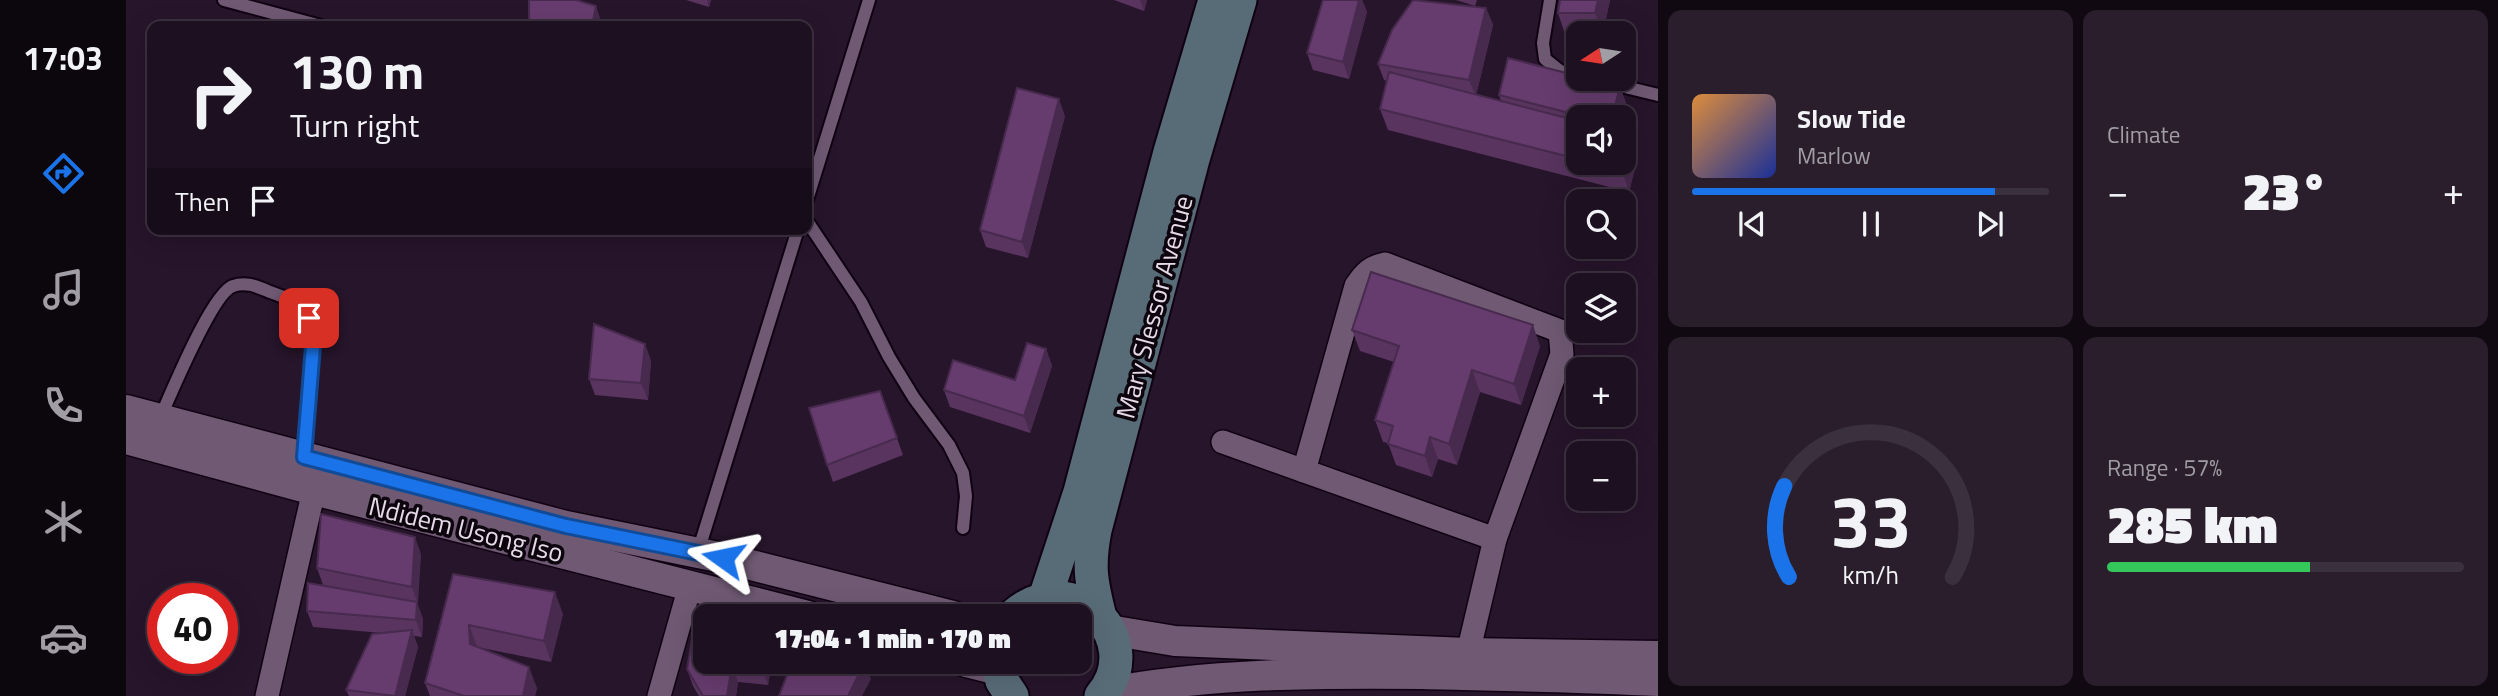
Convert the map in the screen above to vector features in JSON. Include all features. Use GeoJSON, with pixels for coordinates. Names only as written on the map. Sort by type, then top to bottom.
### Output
{"type":"FeatureCollection","features":[{"type":"Feature","properties":{"kind":"main road","name":"Mary Slessor Avenue"},"geometry":{"type":"LineString","coordinates":[[1045,598],[1080,492],[1170,152],[1215,0]]}},
{"type":"Feature","properties":{"kind":"main road","name":"Mary Slessor Avenue"},"geometry":{"type":"LineString","coordinates":[[1102,695],[1113,673],[1115,652],[1090,579],[1090,556],[1095,530],[1193,159],[1240,0]]}},
{"type":"Feature","properties":{"kind":"main road"},"geometry":{"type":"LineString","coordinates":[[1029,604],[1045,598],[1065,597],[1084,604],[1105,623]]}},
{"type":"Feature","properties":{"kind":"street"},"geometry":{"type":"LineString","coordinates":[[1304,471],[1356,286],[1363,274],[1372,267],[1385,264],[1560,331],[1562,354],[1495,538],[1468,653]]}},
{"type":"Feature","properties":{"kind":"street","name":"Ndidem Usong Iso"},"geometry":{"type":"LineString","coordinates":[[126,410],[566,526],[698,552],[905,604]]}},
{"type":"Feature","properties":{"kind":"street","name":"Ndidem Usong Iso"},"geometry":{"type":"LineString","coordinates":[[126,439],[761,604]]}},
{"type":"Feature","properties":{"kind":"street"},"geometry":{"type":"LineString","coordinates":[[1223,442],[1495,538]]}},
{"type":"Feature","properties":{"kind":"street"},"geometry":{"type":"LineString","coordinates":[[267,696],[314,490]]}},
{"type":"Feature","properties":{"kind":"street"},"geometry":{"type":"LineString","coordinates":[[659,696],[690,586]]}},
{"type":"Feature","properties":{"kind":"street"},"geometry":{"type":"LineString","coordinates":[[1105,623],[1175,641],[1468,653],[1658,656]]}},
{"type":"Feature","properties":{"kind":"street"},"geometry":{"type":"LineString","coordinates":[[1102,695],[1147,685],[1193,680],[1331,673],[1658,681]]}},
{"type":"Feature","properties":{"kind":"street"},"geometry":{"type":"LineString","coordinates":[[988,674],[1004,683]]}},
{"type":"Feature","properties":{"kind":"lane"},"geometry":{"type":"LineString","coordinates":[[224,0],[302,21]]}},
{"type":"Feature","properties":{"kind":"lane"},"geometry":{"type":"LineString","coordinates":[[812,184],[869,0]]}},
{"type":"Feature","properties":{"kind":"lane"},"geometry":{"type":"LineString","coordinates":[[1550,0],[1544,43],[1545,59],[1566,72]]}},
{"type":"Feature","properties":{"kind":"lane"},"geometry":{"type":"LineString","coordinates":[[1636,90],[1658,95]]}},
{"type":"Feature","properties":{"kind":"lane"},"geometry":{"type":"LineString","coordinates":[[812,228],[861,302],[914,398],[949,445],[963,473],[966,496],[963,528]]}},
{"type":"Feature","properties":{"kind":"lane"},"geometry":{"type":"LineString","coordinates":[[698,552],[796,235]]}},
{"type":"Feature","properties":{"kind":"lane"},"geometry":{"type":"LineString","coordinates":[[160,418],[214,303],[231,286],[249,284],[297,301],[309,318],[314,334],[304,457]]}},
{"type":"Feature","properties":{"kind":"building"},"geometry":{"type":"Polygon","coordinates":[[[529,0],[576,0],[596,6],[593,21],[529,21],[529,0]]]}},
{"type":"Feature","properties":{"kind":"building"},"geometry":{"type":"Polygon","coordinates":[[[1323,0],[1359,0],[1343,62],[1307,53],[1323,0]]]}},
{"type":"Feature","properties":{"kind":"building"},"geometry":{"type":"Polygon","coordinates":[[[1413,0],[1486,8],[1469,80],[1378,64],[1392,30],[1413,0]]]}},
{"type":"Feature","properties":{"kind":"building"},"geometry":{"type":"Polygon","coordinates":[[[1560,0],[1598,0],[1595,13],[1558,13],[1560,0]]]}},
{"type":"Feature","properties":{"kind":"building"},"geometry":{"type":"Polygon","coordinates":[[[1508,58],[1566,73],[1566,91],[1619,91],[1615,105],[1566,105],[1566,112],[1499,95],[1508,58]]]}},
{"type":"Feature","properties":{"kind":"building"},"geometry":{"type":"Polygon","coordinates":[[[1389,72],[1566,118],[1566,156],[1380,109],[1389,72]]]}},
{"type":"Feature","properties":{"kind":"building"},"geometry":{"type":"Polygon","coordinates":[[[1017,88],[1059,99],[1022,242],[980,230],[1017,88]]]}},
{"type":"Feature","properties":{"kind":"building"},"geometry":{"type":"Polygon","coordinates":[[[1371,272],[1533,325],[1514,384],[1472,370],[1449,444],[1430,437],[1425,456],[1388,444],[1393,426],[1375,420],[1399,346],[1352,330],[1371,272]]]}},
{"type":"Feature","properties":{"kind":"building"},"geometry":{"type":"Polygon","coordinates":[[[594,324],[645,344],[641,383],[589,379],[594,324]]]}},
{"type":"Feature","properties":{"kind":"building"},"geometry":{"type":"Polygon","coordinates":[[[1027,343],[1046,349],[1024,416],[944,390],[953,360],[1015,380],[1027,343]]]}},
{"type":"Feature","properties":{"kind":"building"},"geometry":{"type":"Polygon","coordinates":[[[880,391],[897,438],[827,465],[809,408],[880,391]]]}},
{"type":"Feature","properties":{"kind":"building"},"geometry":{"type":"Polygon","coordinates":[[[321,514],[415,537],[412,587],[317,568],[321,514]]]}},
{"type":"Feature","properties":{"kind":"building"},"geometry":{"type":"Polygon","coordinates":[[[453,574],[555,592],[544,641],[469,625],[470,644],[529,667],[523,696],[464,696],[425,683],[453,574]]]}},
{"type":"Feature","properties":{"kind":"building"},"geometry":{"type":"Polygon","coordinates":[[[308,583],[417,602],[416,620],[307,611],[308,583]]]}},
{"type":"Feature","properties":{"kind":"building"},"geometry":{"type":"Polygon","coordinates":[[[412,630],[395,696],[346,690],[372,634],[412,630]]]}},
{"type":"Feature","properties":{"kind":"building"},"geometry":{"type":"Polygon","coordinates":[[[693,634],[693,674],[731,674],[727,696],[703,696],[687,669],[693,634]]]}},
{"type":"Feature","properties":{"kind":"building"},"geometry":{"type":"Polygon","coordinates":[[[787,674],[859,674],[848,696],[779,696],[787,674]]]}},
{"type":"Feature","properties":{"kind":"route"},"geometry":{"type":"LineString","coordinates":[[309,318],[314,334],[304,457],[566,526],[723,558]]}}]}
